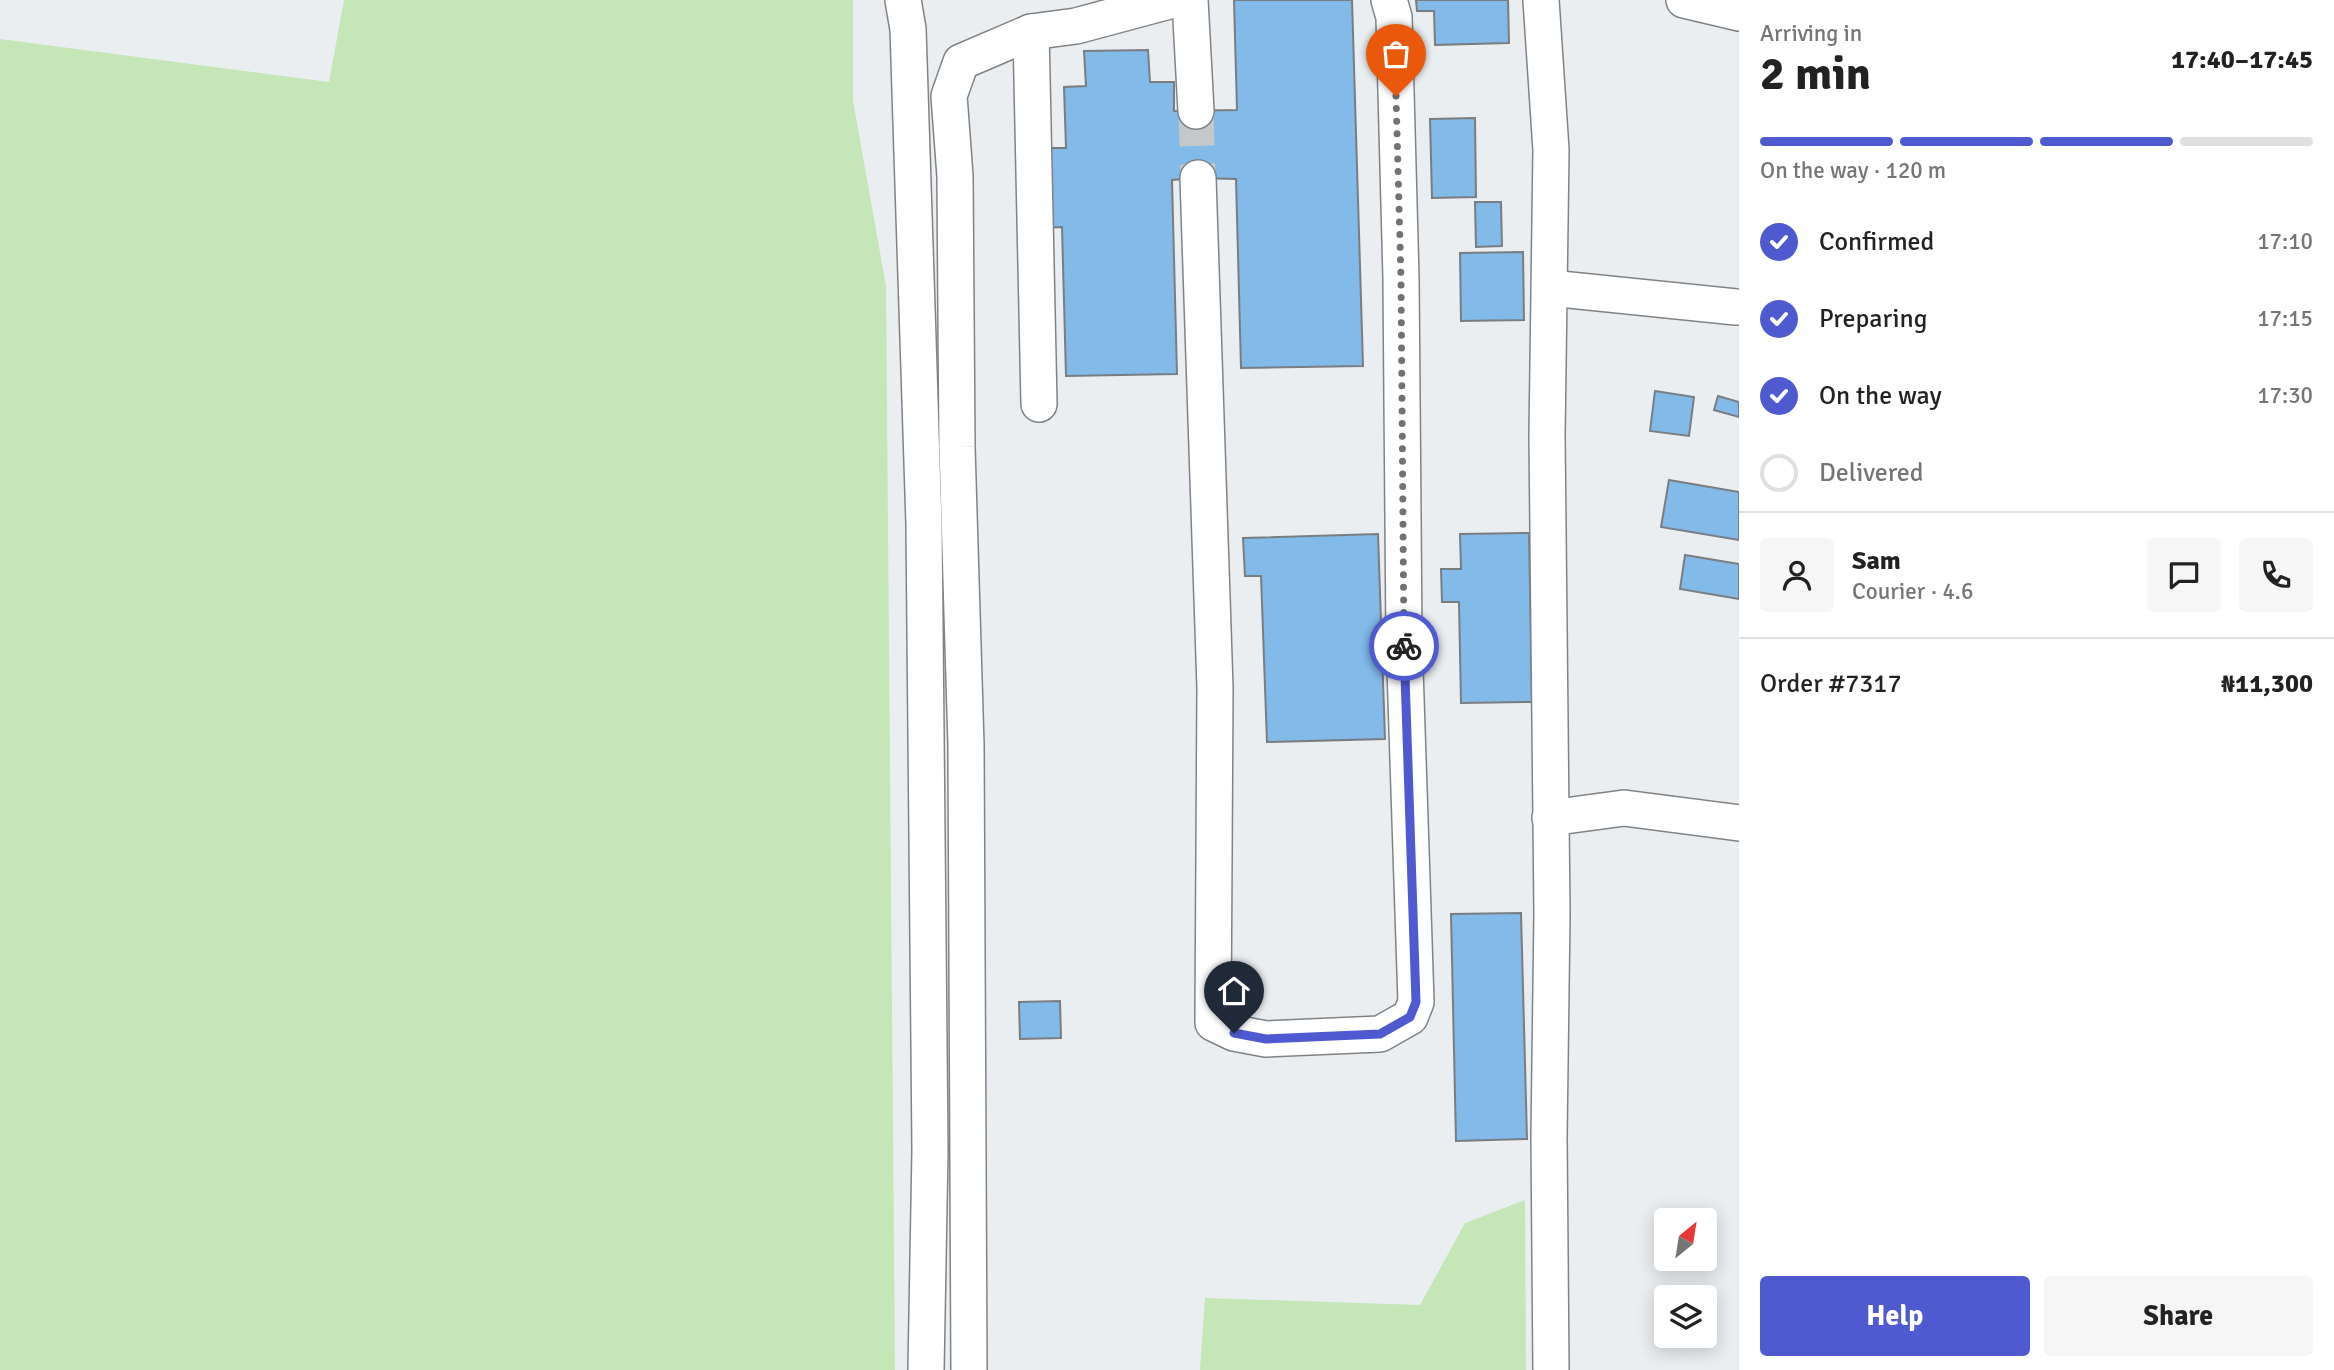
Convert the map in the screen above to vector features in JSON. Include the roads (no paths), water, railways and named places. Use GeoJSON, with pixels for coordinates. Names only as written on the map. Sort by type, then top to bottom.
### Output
{"type":"FeatureCollection","features":[{"type":"Feature","properties":{"kind":"street"},"geometry":{"type":"LineString","coordinates":[[903,0],[908,29],[924,524],[930,1150],[926,1370]]}},
{"type":"Feature","properties":{"kind":"street"},"geometry":{"type":"LineString","coordinates":[[969,1370],[966,745],[957,446],[955,176],[949,96],[961,62],[1031,32],[1076,26],[1172,0]]}},
{"type":"Feature","properties":{"kind":"street"},"geometry":{"type":"LineString","coordinates":[[1190,0],[1196,111]]}},
{"type":"Feature","properties":{"kind":"street"},"geometry":{"type":"LineString","coordinates":[[1198,178],[1215,688],[1213,1023],[1234,1033],[1266,1039],[1380,1034],[1410,1017],[1416,1002],[1404,638],[1401,251],[1394,17],[1389,0]]}},
{"type":"Feature","properties":{"kind":"street"},"geometry":{"type":"LineString","coordinates":[[1684,0],[1739,13]]}},
{"type":"Feature","properties":{"kind":"street"},"geometry":{"type":"LineString","coordinates":[[1547,1],[1551,150],[1547,436],[1552,914],[1549,1136],[1551,1370]]}},
{"type":"Feature","properties":{"kind":"street"},"geometry":{"type":"LineString","coordinates":[[1031,32],[1039,404]]}},
{"type":"Feature","properties":{"kind":"street"},"geometry":{"type":"LineString","coordinates":[[1550,288],[1736,307]]}},
{"type":"Feature","properties":{"kind":"street"},"geometry":{"type":"LineString","coordinates":[[1550,818],[1624,808],[1739,823]]}},
{"type":"Feature","properties":{"kind":"tunnel"},"geometry":{"type":"LineString","coordinates":[[1196,111],[1198,178]]}}]}
